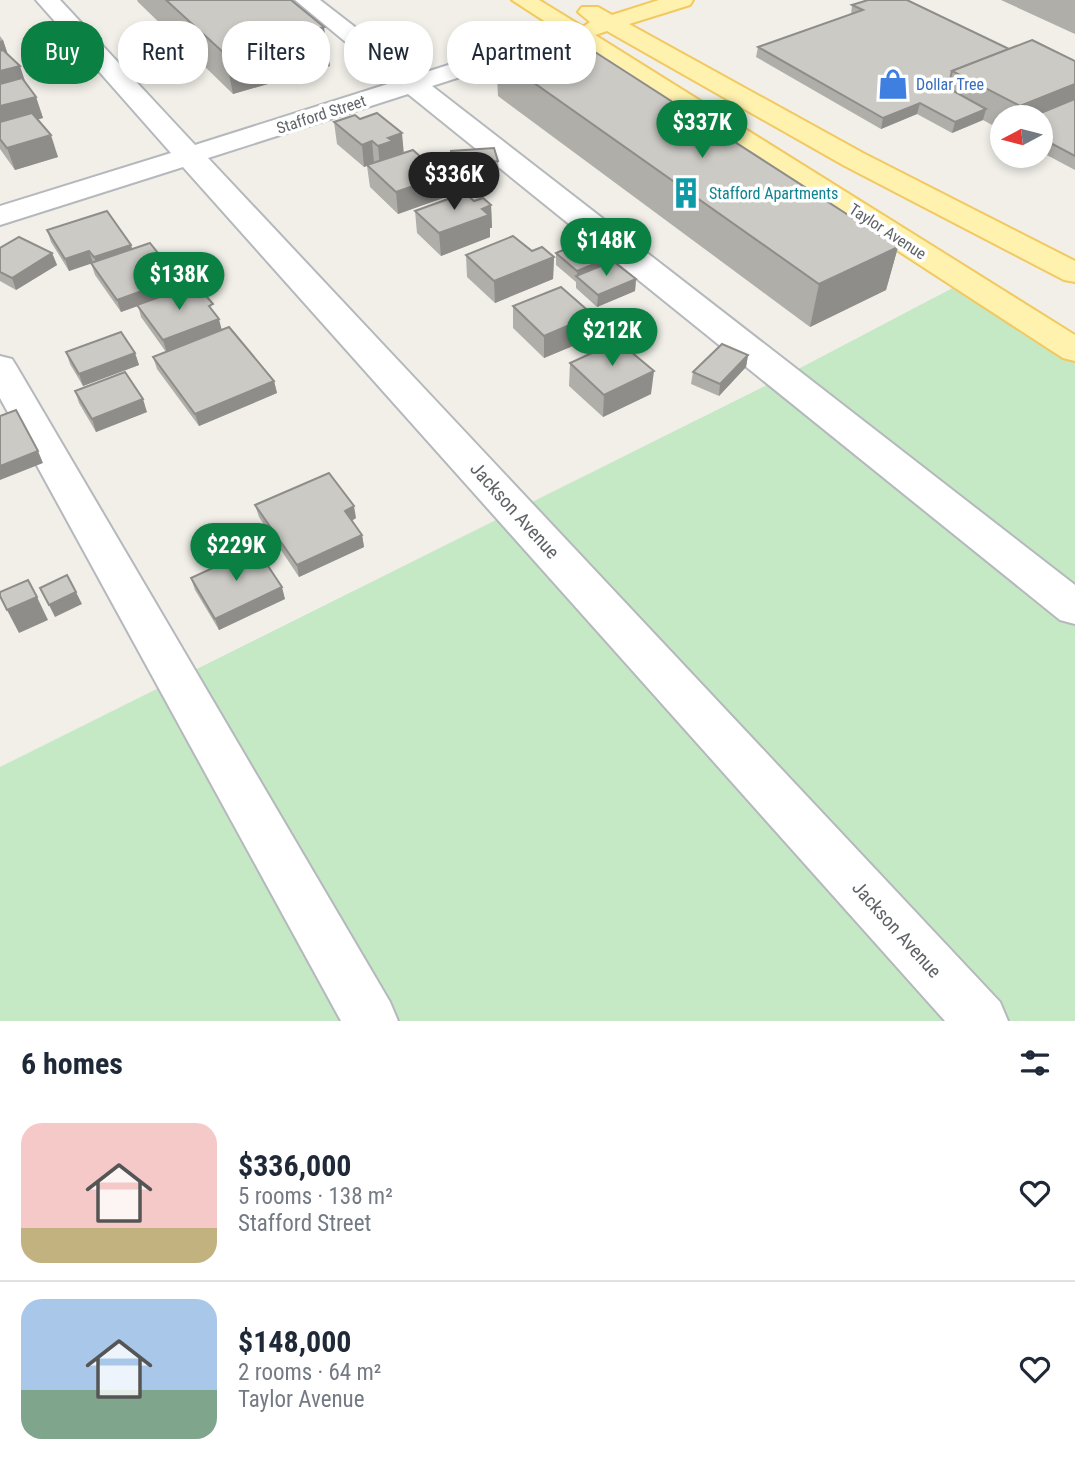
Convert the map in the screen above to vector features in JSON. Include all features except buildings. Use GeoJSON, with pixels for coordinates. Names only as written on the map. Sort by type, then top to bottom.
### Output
{"type":"FeatureCollection","features":[{"type":"Feature","properties":{"kind":"main road","name":"Taylor Avenue"},"geometry":{"type":"LineString","coordinates":[[523,0],[556,21]]}},
{"type":"Feature","properties":{"kind":"main road"},"geometry":{"type":"LineString","coordinates":[[572,0],[853,159],[1075,273]]}},
{"type":"Feature","properties":{"kind":"main road","name":"Stafford Street"},"geometry":{"type":"LineString","coordinates":[[596,27],[682,0]]}},
{"type":"Feature","properties":{"kind":"main road","name":"Taylor Avenue"},"geometry":{"type":"LineString","coordinates":[[596,46],[1075,351]]}},
{"type":"Feature","properties":{"kind":"street","name":"Jackson Avenue"},"geometry":{"type":"LineString","coordinates":[[47,0],[981,1021]]}},
{"type":"Feature","properties":{"kind":"street"},"geometry":{"type":"LineString","coordinates":[[306,0],[344,30]]}},
{"type":"Feature","properties":{"kind":"street","name":"Stafford Street"},"geometry":{"type":"LineString","coordinates":[[0,216],[414,84]]}},
{"type":"Feature","properties":{"kind":"street"},"geometry":{"type":"LineString","coordinates":[[414,84],[1075,608]]}},
{"type":"Feature","properties":{"kind":"street"},"geometry":{"type":"LineString","coordinates":[[0,367],[371,1021]]}},
{"type":"Feature","properties":{"kind":"green space"},"geometry":{"type":"Polygon","coordinates":[[[966,281],[1075,350],[1075,1021],[0,1021],[0,767],[783,377],[966,281]]]}},
{"type":"Feature","properties":{"kind":"place","name":"Dollar Tree"},"geometry":{"type":"Point","coordinates":[893,84]}},
{"type":"Feature","properties":{"kind":"place","name":"Stafford Apartments"},"geometry":{"type":"Point","coordinates":[686,193]}}]}
